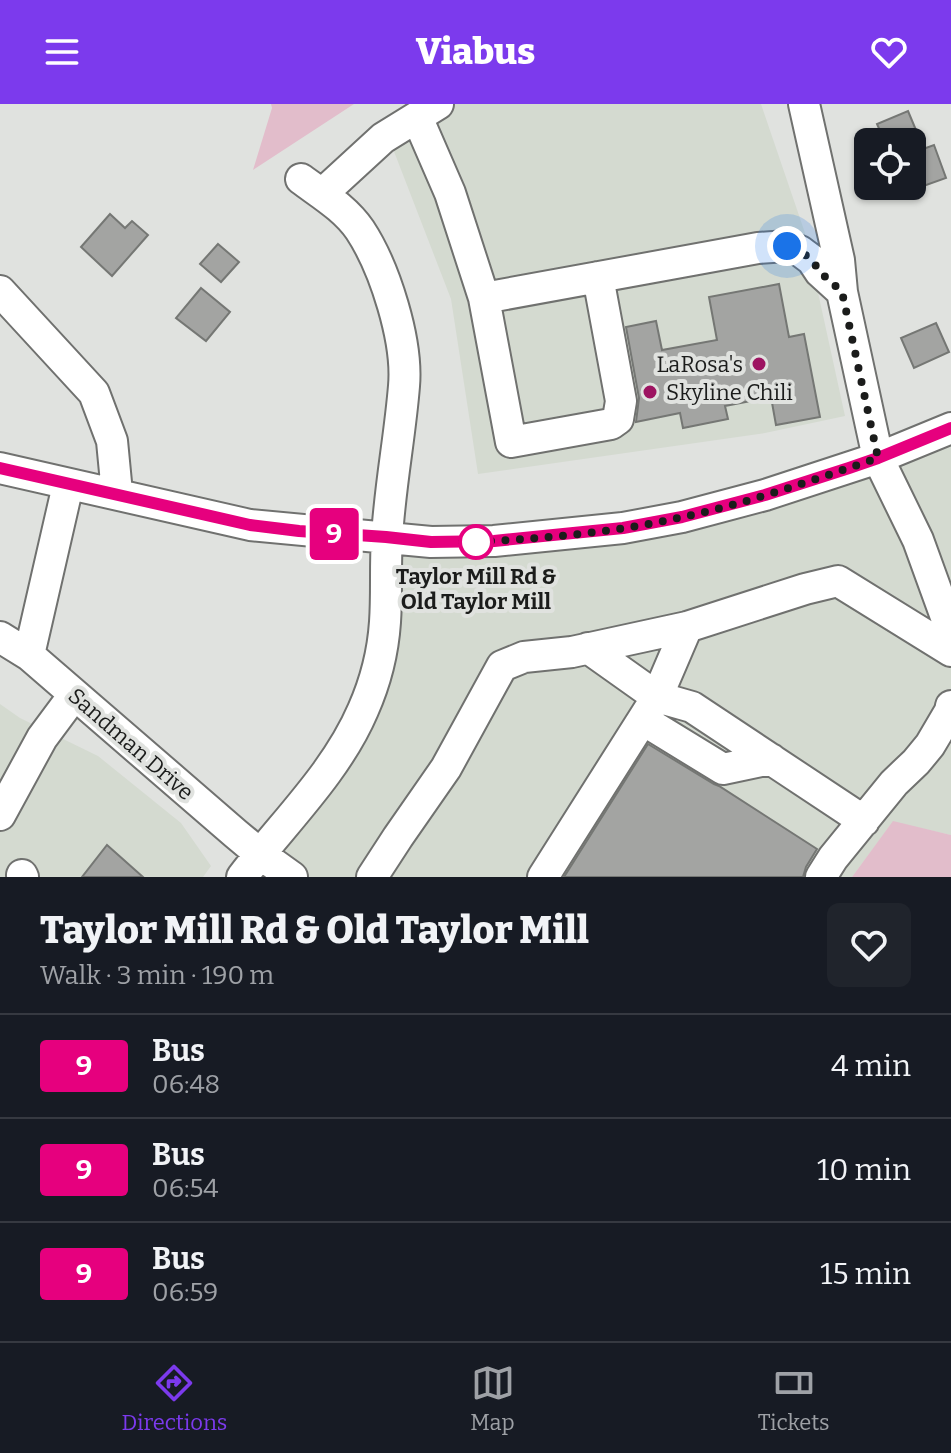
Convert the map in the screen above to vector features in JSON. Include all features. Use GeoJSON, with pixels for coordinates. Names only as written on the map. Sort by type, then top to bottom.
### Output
{"type":"FeatureCollection","features":[{"type":"Feature","properties":{"kind":"street"},"geometry":{"type":"LineString","coordinates":[[804,104],[878,458],[918,540],[951,631]]}},
{"type":"Feature","properties":{"kind":"street"},"geometry":{"type":"LineString","coordinates":[[251,866],[343,748],[362,711],[377,670],[385,624],[386,537],[405,383],[402,343],[378,264],[359,229],[339,207],[311,187],[427,110],[484,298],[511,442],[611,424],[618,419],[621,401],[598,277]]}},
{"type":"Feature","properties":{"kind":"street"},"geometry":{"type":"LineString","coordinates":[[484,298],[758,248],[787,246],[812,260],[842,292]]}},
{"type":"Feature","properties":{"kind":"street"},"geometry":{"type":"LineString","coordinates":[[0,291],[94,393],[112,441],[117,493]]}},
{"type":"Feature","properties":{"kind":"street"},"geometry":{"type":"LineString","coordinates":[[0,468],[250,525],[431,542],[494,541],[623,528],[682,517],[765,495],[878,458],[951,428]]}},
{"type":"Feature","properties":{"kind":"street"},"geometry":{"type":"LineString","coordinates":[[29,655],[68,485]]}},
{"type":"Feature","properties":{"kind":"street"},"geometry":{"type":"LineString","coordinates":[[372,877],[446,768],[502,666],[524,657],[588,648],[687,627],[838,581],[951,651]]}},
{"type":"Feature","properties":{"kind":"street"},"geometry":{"type":"LineString","coordinates":[[543,877],[650,709],[687,627]]}},
{"type":"Feature","properties":{"kind":"street","name":"Sandman Drive"},"geometry":{"type":"LineString","coordinates":[[0,637],[29,655],[74,695],[251,866],[292,877]]}},
{"type":"Feature","properties":{"kind":"street"},"geometry":{"type":"LineString","coordinates":[[588,648],[650,709],[692,707],[864,821]]}},
{"type":"Feature","properties":{"kind":"street"},"geometry":{"type":"LineString","coordinates":[[0,815],[11,771],[42,738],[74,695]]}},
{"type":"Feature","properties":{"kind":"street"},"geometry":{"type":"LineString","coordinates":[[821,877],[894,783],[930,745],[951,706]]}},
{"type":"Feature","properties":{"kind":"shaded area"},"geometry":{"type":"Polygon","coordinates":[[[271,104],[354,104],[253,170],[271,104]]]}},
{"type":"Feature","properties":{"kind":"shaded area"},"geometry":{"type":"Polygon","coordinates":[[[412,104],[761,104],[805,233],[845,416],[765,433],[478,474],[451,299],[383,123],[412,104]]]}},
{"type":"Feature","properties":{"kind":"shaded area"},"geometry":{"type":"Polygon","coordinates":[[[951,428],[951,835],[893,822],[852,877],[242,877],[362,711],[386,537],[623,528],[951,428]]]}},
{"type":"Feature","properties":{"kind":"shaded area"},"geometry":{"type":"Polygon","coordinates":[[[0,704],[20,718],[98,756],[181,823],[211,866],[203,877],[0,877],[0,704]]]}},
{"type":"Feature","properties":{"kind":"shaded area"},"geometry":{"type":"Polygon","coordinates":[[[893,821],[951,835],[951,877],[852,877],[893,821]]]}},
{"type":"Feature","properties":{"kind":"building"},"geometry":{"type":"Polygon","coordinates":[[[908,111],[915,128],[879,128],[877,124],[908,111]]]}},
{"type":"Feature","properties":{"kind":"building"},"geometry":{"type":"Polygon","coordinates":[[[934,145],[946,178],[926,185],[926,148],[934,145]]]}},
{"type":"Feature","properties":{"kind":"building"},"geometry":{"type":"Polygon","coordinates":[[[110,214],[125,228],[132,221],[148,235],[112,276],[81,247],[110,214]]]}},
{"type":"Feature","properties":{"kind":"building"},"geometry":{"type":"Polygon","coordinates":[[[218,244],[239,262],[221,282],[200,264],[218,244]]]}},
{"type":"Feature","properties":{"kind":"building"},"geometry":{"type":"Polygon","coordinates":[[[779,284],[789,337],[804,334],[820,417],[776,425],[771,397],[725,406],[728,419],[683,428],[680,413],[636,422],[639,398],[626,327],[656,321],[662,350],[717,340],[709,297],[779,284]]]}},
{"type":"Feature","properties":{"kind":"building"},"geometry":{"type":"Polygon","coordinates":[[[201,288],[230,312],[206,341],[176,318],[201,288]]]}},
{"type":"Feature","properties":{"kind":"building"},"geometry":{"type":"Polygon","coordinates":[[[936,323],[949,352],[914,368],[901,338],[936,323]]]}},
{"type":"Feature","properties":{"kind":"building"},"geometry":{"type":"Polygon","coordinates":[[[648,744],[817,849],[803,877],[564,877],[648,744]]]}},
{"type":"Feature","properties":{"kind":"building"},"geometry":{"type":"Polygon","coordinates":[[[107,845],[143,877],[82,877],[107,845]]]}},
{"type":"Feature","properties":{"kind":"bus line","name":"9"},"geometry":{"type":"LineString","coordinates":[[0,468],[250,525],[431,542],[494,541],[623,528],[682,517],[849,468],[951,428]]}},
{"type":"Feature","properties":{"kind":"place","name":"LaRosa's"},"geometry":{"type":"Point","coordinates":[759,364]}},
{"type":"Feature","properties":{"kind":"place","name":"Skyline Chili"},"geometry":{"type":"Point","coordinates":[650,392]}},
{"type":"Feature","properties":{"kind":"place","name":"Taylor Mill Rd & Old Taylor Mill"},"geometry":{"type":"Point","coordinates":[476,542]}},
{"type":"Feature","properties":{"kind":"route"},"geometry":{"type":"LineString","coordinates":[[476,542],[462,542],[547,537],[682,517],[765,495],[878,458],[842,292],[812,260],[787,246]]}}]}
